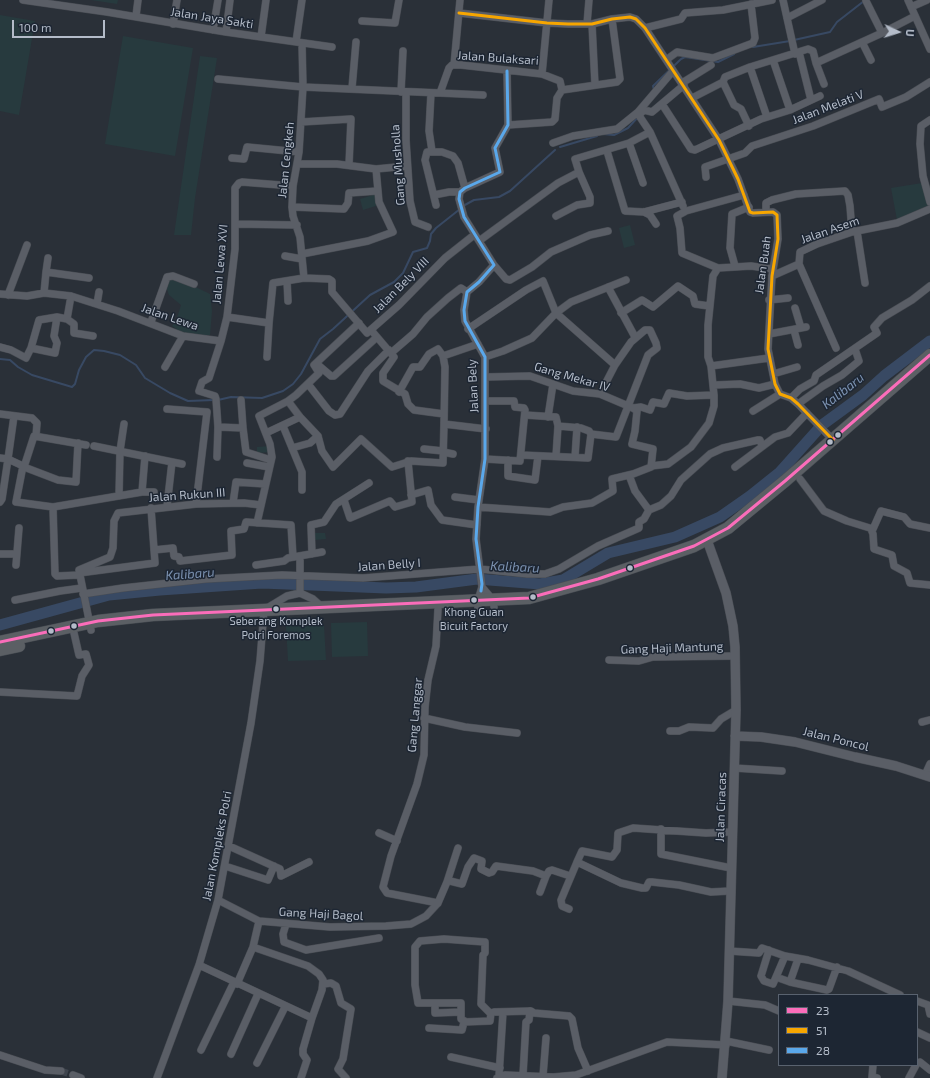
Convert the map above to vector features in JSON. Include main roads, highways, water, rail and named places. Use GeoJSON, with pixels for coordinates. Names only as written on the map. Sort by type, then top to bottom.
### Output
{"type":"FeatureCollection","features":[{"type":"Feature","properties":{"kind":"highway"},"geometry":{"type":"LineString","coordinates":[[708,544],[833,440],[930,355]]}},
{"type":"Feature","properties":{"kind":"highway"},"geometry":{"type":"LineString","coordinates":[[0,642],[86,622],[148,623],[264,614],[322,607],[478,604],[530,605],[555,600],[627,578],[708,544],[740,528],[800,479],[930,364]]}},
{"type":"Feature","properties":{"kind":"highway"},"geometry":{"type":"LineString","coordinates":[[264,614],[438,609],[478,604]]}},
{"type":"Feature","properties":{"kind":"highway"},"geometry":{"type":"LineString","coordinates":[[0,650],[86,622]]}},
{"type":"Feature","properties":{"kind":"waterway"},"geometry":{"type":"LineString","coordinates":[[794,40],[830,32],[837,22],[864,1]]}},
{"type":"Feature","properties":{"kind":"waterway"},"geometry":{"type":"LineString","coordinates":[[753,47],[790,41]]}},
{"type":"Feature","properties":{"kind":"waterway"},"geometry":{"type":"LineString","coordinates":[[654,90],[653,86],[681,59],[685,57],[718,62],[734,54]]}},
{"type":"Feature","properties":{"kind":"waterway"},"geometry":{"type":"LineString","coordinates":[[603,134],[614,135],[628,128],[638,117]]}},
{"type":"Feature","properties":{"kind":"waterway"},"geometry":{"type":"LineString","coordinates":[[560,147],[597,136]]}},
{"type":"Feature","properties":{"kind":"waterway"},"geometry":{"type":"LineString","coordinates":[[463,206],[474,200],[499,197],[510,191],[555,150]]}},
{"type":"Feature","properties":{"kind":"waterway"},"geometry":{"type":"LineString","coordinates":[[218,400],[231,397],[262,398],[283,391],[293,384],[301,374],[320,339],[370,295],[394,282],[403,273],[413,252],[427,248],[431,234],[436,228],[460,209]]}},
{"type":"Feature","properties":{"kind":"waterway","name":"Kalibaru"},"geometry":{"type":"LineString","coordinates":[[0,625],[109,595],[160,590],[262,583],[386,588],[416,587],[477,579],[540,584],[563,580],[608,553],[675,537],[720,517],[780,472],[822,425],[863,395],[884,376],[930,341]]}},
{"type":"Feature","properties":{"kind":"waterway"},"geometry":{"type":"LineString","coordinates":[[0,359],[10,360],[18,367],[32,375],[72,387],[75,384],[79,370],[86,357],[94,350],[104,351],[120,355],[136,365],[145,378],[170,393],[188,401],[214,400]]}},
{"type":"Feature","properties":{"kind":"tunnel"},"geometry":{"type":"LineString","coordinates":[[61,1071],[73,1075]]}},
{"type":"Feature","properties":{"kind":"place","name":"Khong Guan Bicuit Factory"},"geometry":{"type":"Point","coordinates":[474,600]}},
{"type":"Feature","properties":{"kind":"place","name":"Seberang Komplek Polri Foremos"},"geometry":{"type":"Point","coordinates":[276,609]}}]}
